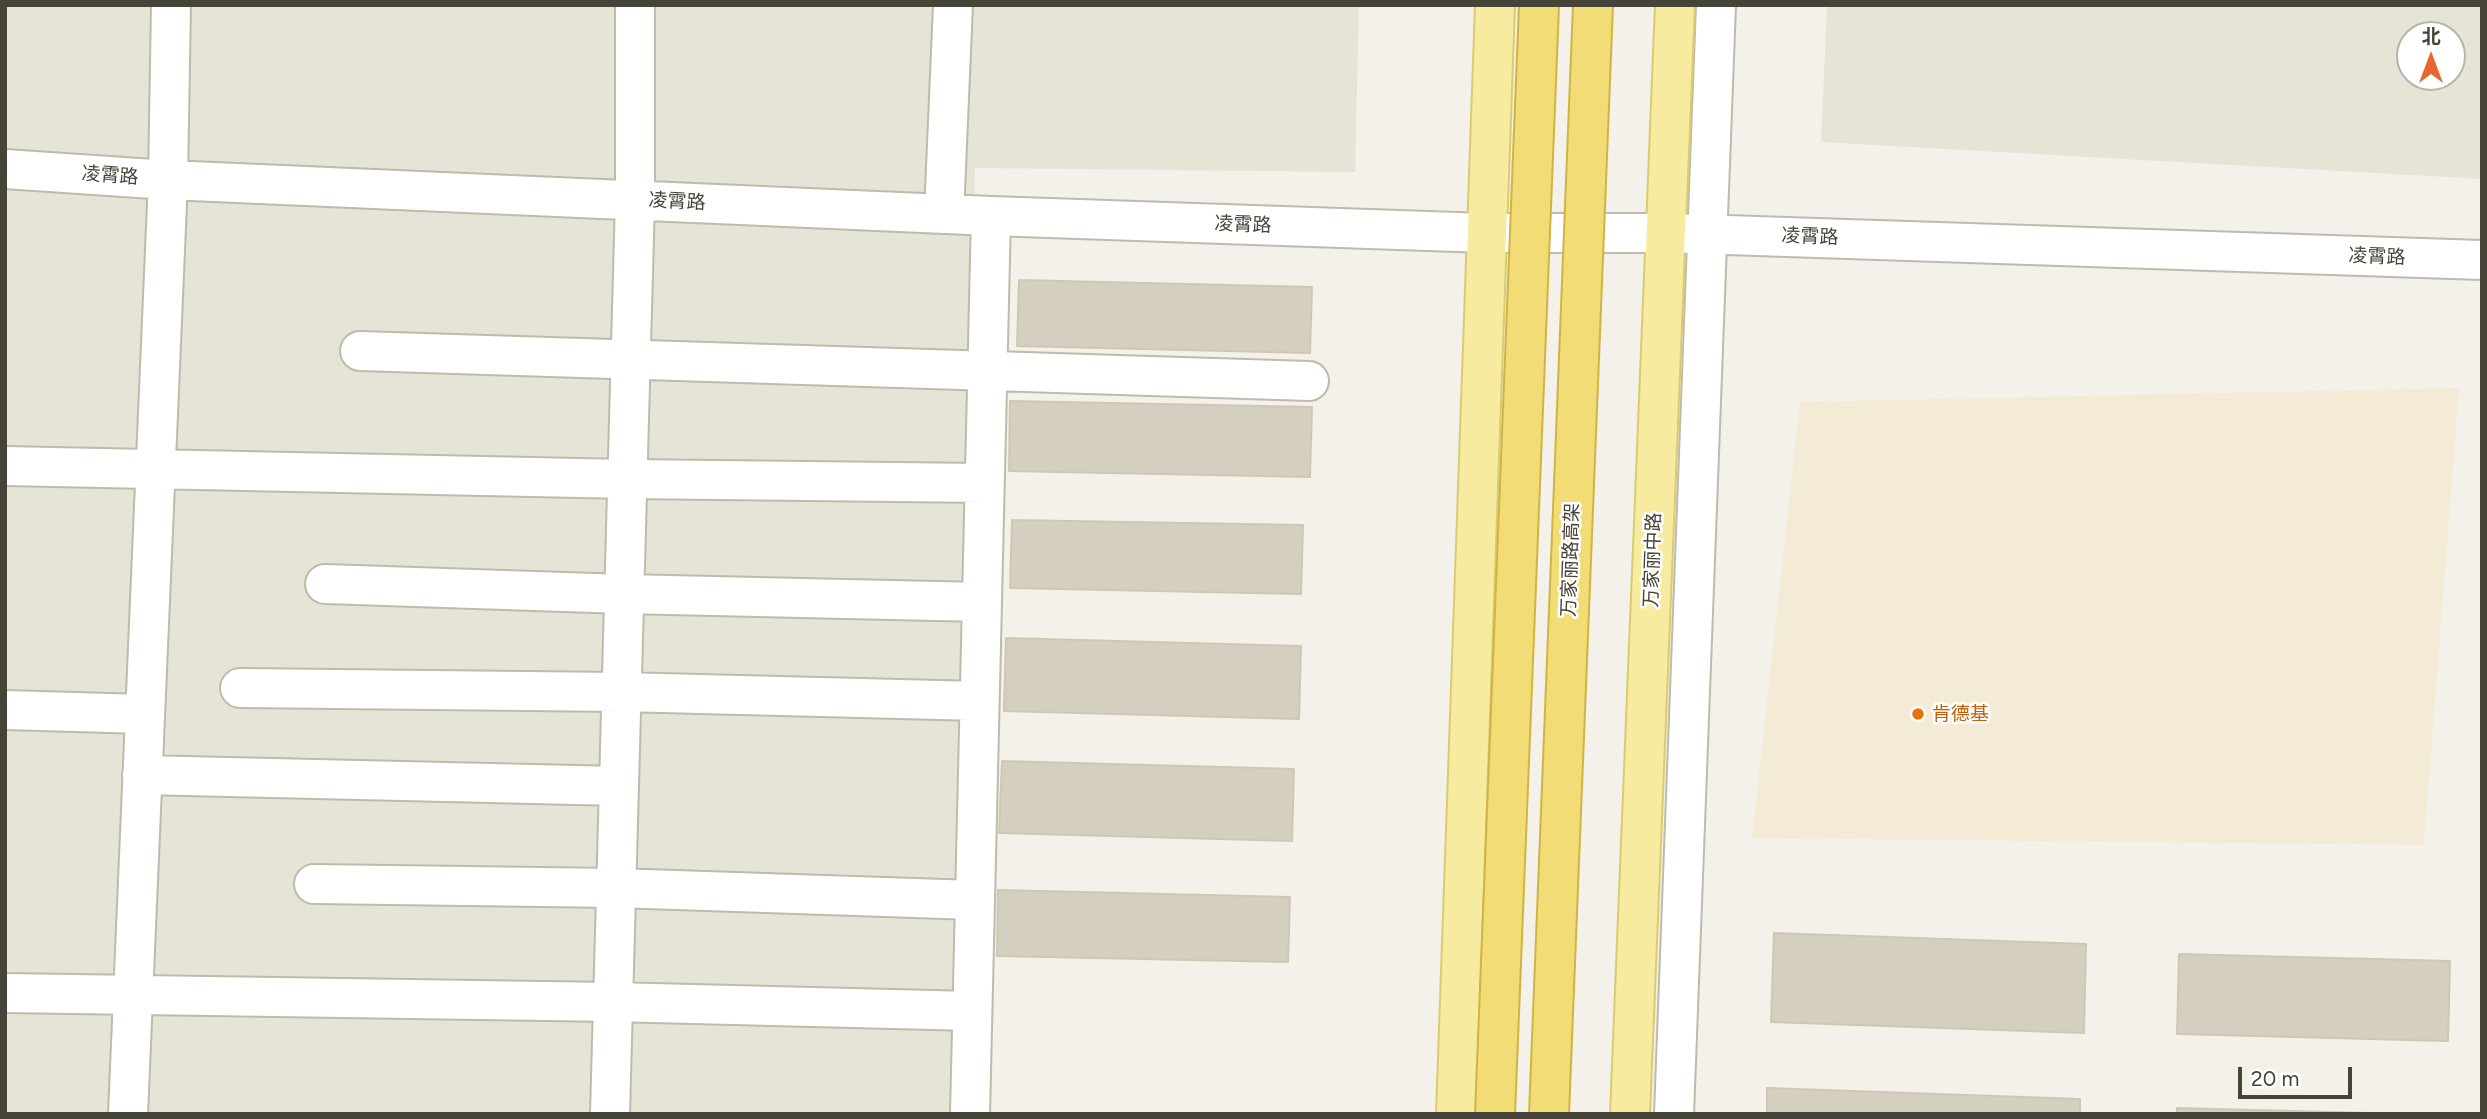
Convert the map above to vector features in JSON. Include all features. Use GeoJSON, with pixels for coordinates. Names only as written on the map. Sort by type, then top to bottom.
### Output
{"type":"FeatureCollection","features":[{"type":"Feature","properties":{"kind":"highway"},"geometry":{"type":"LineString","coordinates":[[1495,1114],[1539,5]]}},
{"type":"Feature","properties":{"kind":"highway","name":"万家丽路高架"},"geometry":{"type":"LineString","coordinates":[[1549,1114],[1593,5]]}},
{"type":"Feature","properties":{"kind":"main road"},"geometry":{"type":"LineString","coordinates":[[1456,1114],[1495,5]]}},
{"type":"Feature","properties":{"kind":"main road","name":"万家丽中路"},"geometry":{"type":"LineString","coordinates":[[1630,1114],[1675,5]]}},
{"type":"Feature","properties":{"kind":"street"},"geometry":{"type":"LineString","coordinates":[[128,1114],[168,180],[171,5]]}},
{"type":"Feature","properties":{"kind":"street"},"geometry":{"type":"LineString","coordinates":[[610,1114],[635,201],[635,5]]}},
{"type":"Feature","properties":{"kind":"street"},"geometry":{"type":"LineString","coordinates":[[944,214],[953,5]]}},
{"type":"Feature","properties":{"kind":"street"},"geometry":{"type":"LineString","coordinates":[[1674,1114],[1716,5]]}},
{"type":"Feature","properties":{"kind":"street","name":"凌霄路"},"geometry":{"type":"LineString","coordinates":[[5,169],[168,180],[991,216],[1486,233],[1707,234],[2482,260]]}},
{"type":"Feature","properties":{"kind":"street"},"geometry":{"type":"LineString","coordinates":[[970,1114],[991,216]]}},
{"type":"Feature","properties":{"kind":"street"},"geometry":{"type":"LineString","coordinates":[[360,351],[1309,381]]}},
{"type":"Feature","properties":{"kind":"street"},"geometry":{"type":"LineString","coordinates":[[5,466],[627,479],[984,483]]}},
{"type":"Feature","properties":{"kind":"street"},"geometry":{"type":"LineString","coordinates":[[325,584],[981,602]]}},
{"type":"Feature","properties":{"kind":"street"},"geometry":{"type":"LineString","coordinates":[[240,688],[621,692],[979,701]]}},
{"type":"Feature","properties":{"kind":"street"},"geometry":{"type":"LineString","coordinates":[[5,710],[144,714]]}},
{"type":"Feature","properties":{"kind":"street"},"geometry":{"type":"LineString","coordinates":[[142,775],[619,786]]}},
{"type":"Feature","properties":{"kind":"street"},"geometry":{"type":"LineString","coordinates":[[314,884],[616,888],[974,900]]}},
{"type":"Feature","properties":{"kind":"street"},"geometry":{"type":"LineString","coordinates":[[5,993],[613,1002],[972,1011]]}},
{"type":"Feature","properties":{"kind":"shaded area"},"geometry":{"type":"Polygon","coordinates":[[[5,5],[1359,5],[1355,172],[975,168],[957,1114],[5,1114],[5,5]]]}},
{"type":"Feature","properties":{"kind":"shaded area"},"geometry":{"type":"Polygon","coordinates":[[[1827,5],[2482,5],[2482,179],[1821,142],[1827,5]]]}},
{"type":"Feature","properties":{"kind":"shaded area"},"geometry":{"type":"Polygon","coordinates":[[[2459,388],[2424,845],[1752,838],[1800,402],[2459,388]]]}},
{"type":"Feature","properties":{"kind":"building"},"geometry":{"type":"Polygon","coordinates":[[[1019,280],[1312,287],[1310,353],[1017,346],[1019,280]]]}},
{"type":"Feature","properties":{"kind":"building"},"geometry":{"type":"Polygon","coordinates":[[[1010,401],[1312,407],[1310,477],[1009,471],[1010,401]]]}},
{"type":"Feature","properties":{"kind":"building"},"geometry":{"type":"Polygon","coordinates":[[[1012,520],[1303,525],[1301,594],[1010,588],[1012,520]]]}},
{"type":"Feature","properties":{"kind":"building"},"geometry":{"type":"Polygon","coordinates":[[[1006,638],[1301,646],[1299,719],[1004,711],[1006,638]]]}},
{"type":"Feature","properties":{"kind":"building"},"geometry":{"type":"Polygon","coordinates":[[[1002,761],[1294,769],[1292,841],[999,833],[1002,761]]]}},
{"type":"Feature","properties":{"kind":"building"},"geometry":{"type":"Polygon","coordinates":[[[998,890],[1290,897],[1288,962],[997,956],[998,890]]]}},
{"type":"Feature","properties":{"kind":"building"},"geometry":{"type":"Polygon","coordinates":[[[1774,933],[2086,944],[2084,1033],[1771,1022],[1774,933]]]}},
{"type":"Feature","properties":{"kind":"building"},"geometry":{"type":"Polygon","coordinates":[[[2179,954],[2450,961],[2448,1041],[2177,1034],[2179,954]]]}},
{"type":"Feature","properties":{"kind":"building"},"geometry":{"type":"Polygon","coordinates":[[[1767,1088],[2080,1099],[2080,1114],[1767,1114],[1767,1088]]]}},
{"type":"Feature","properties":{"kind":"building"},"geometry":{"type":"Polygon","coordinates":[[[2177,1108],[2409,1114],[2177,1114],[2177,1108]]]}},
{"type":"Feature","properties":{"kind":"place","name":"肯德基"},"geometry":{"type":"Point","coordinates":[1918,714]}}]}
